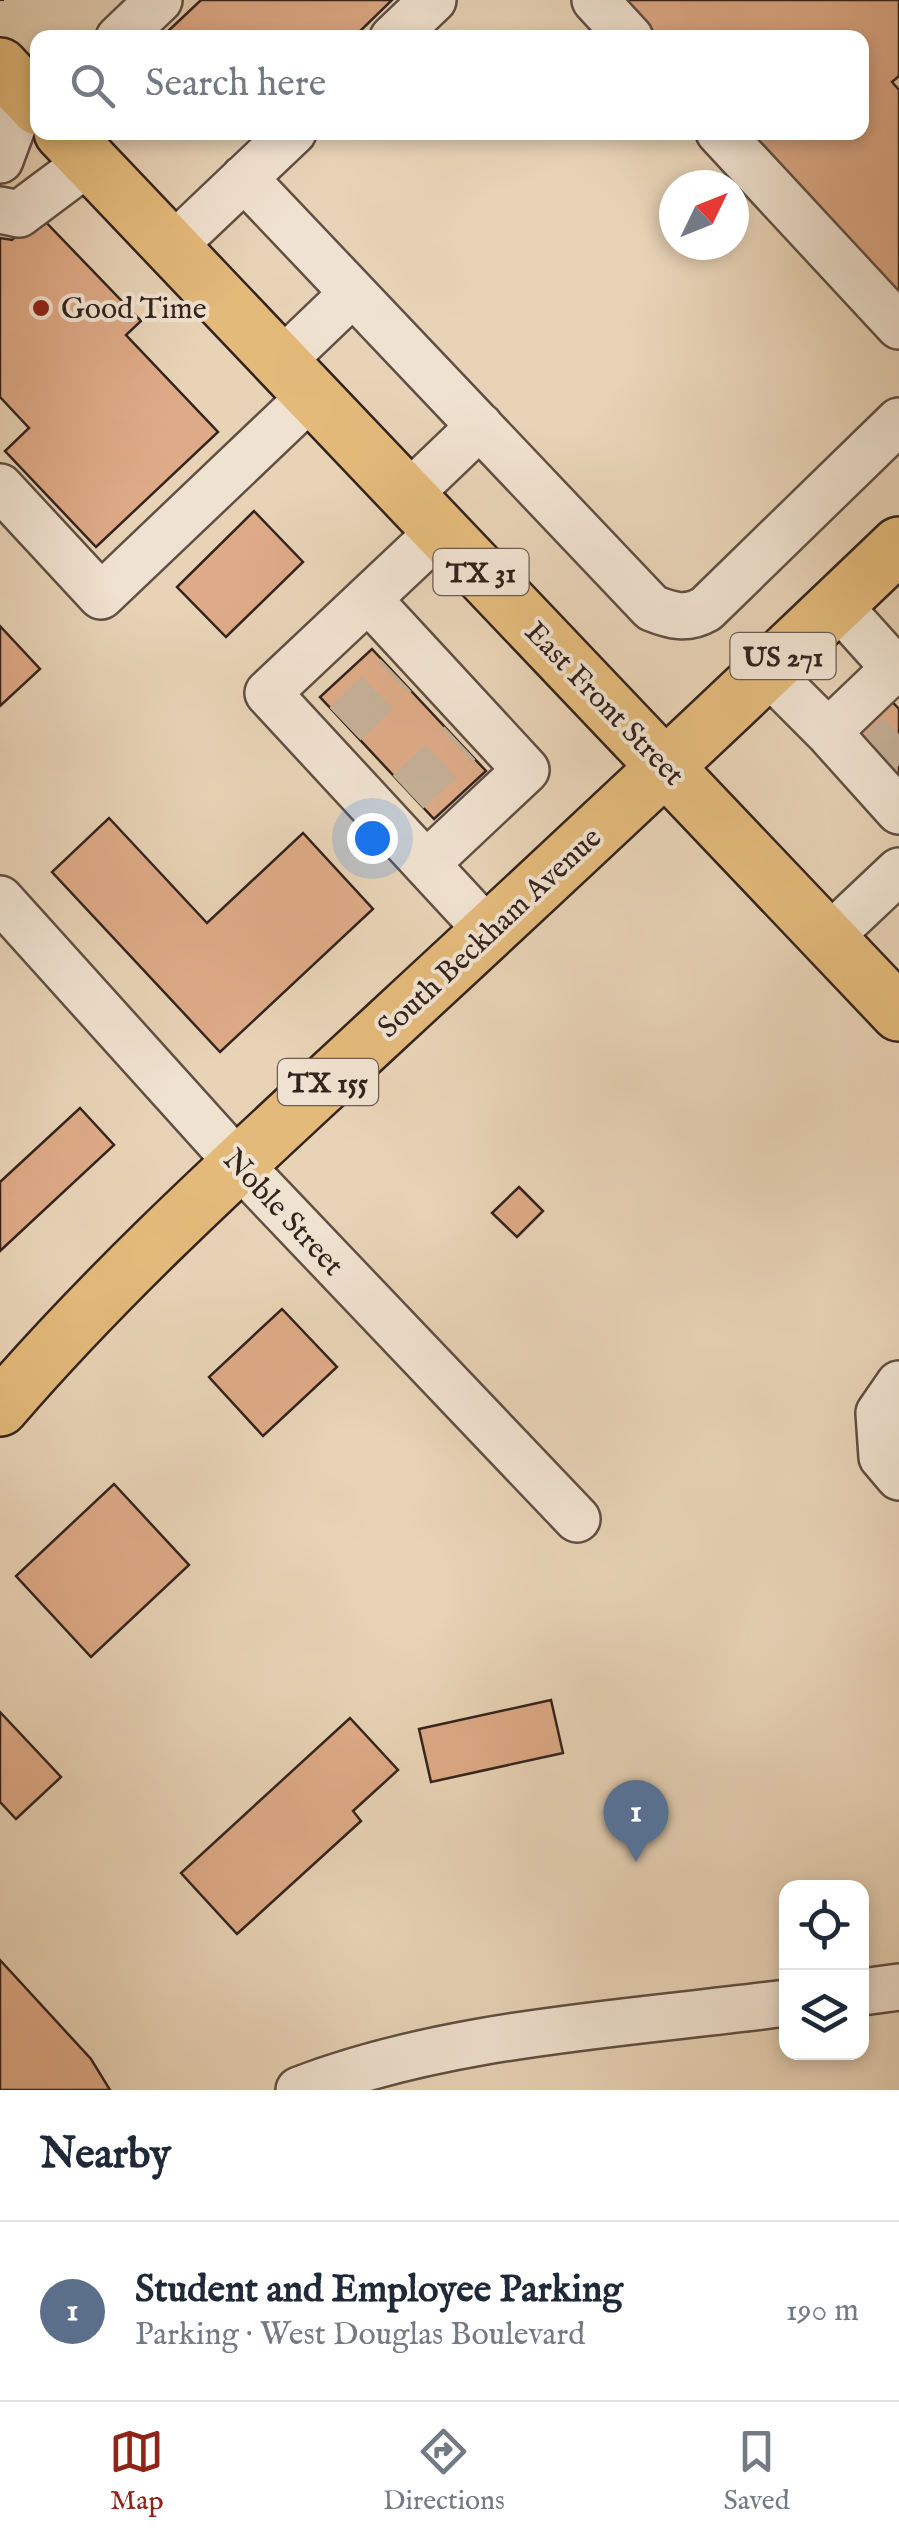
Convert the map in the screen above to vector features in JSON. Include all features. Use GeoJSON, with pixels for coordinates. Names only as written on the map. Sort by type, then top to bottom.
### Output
{"type":"FeatureCollection","features":[{"type":"Feature","properties":{"kind":"main road","name":"East Front Street"},"geometry":{"type":"LineString","coordinates":[[76,147],[899,1013]]}},
{"type":"Feature","properties":{"kind":"main road","name":"South Beckham Avenue"},"geometry":{"type":"LineString","coordinates":[[0,1408],[51,1350],[239,1164],[899,545]]}},
{"type":"Feature","properties":{"kind":"street"},"geometry":{"type":"LineString","coordinates":[[401,30],[432,0]]}},
{"type":"Feature","properties":{"kind":"street"},"geometry":{"type":"LineString","coordinates":[[595,0],[623,30]]}},
{"type":"Feature","properties":{"kind":"street"},"geometry":{"type":"LineString","coordinates":[[0,160],[21,89]]}},
{"type":"Feature","properties":{"kind":"street"},"geometry":{"type":"LineString","coordinates":[[726,140],[899,326]]}},
{"type":"Feature","properties":{"kind":"street"},"geometry":{"type":"LineString","coordinates":[[0,210],[19,214],[76,147]]}},
{"type":"Feature","properties":{"kind":"street"},"geometry":{"type":"LineString","coordinates":[[172,247],[253,148],[353,293],[652,608],[670,615],[693,617],[706,609],[899,421]]}},
{"type":"Feature","properties":{"kind":"street"},"geometry":{"type":"LineString","coordinates":[[0,487],[101,596],[297,378],[353,293]]}},
{"type":"Feature","properties":{"kind":"street"},"geometry":{"type":"LineString","coordinates":[[480,426],[368,599],[268,693],[333,736],[395,804],[426,864],[489,932]]}},
{"type":"Feature","properties":{"kind":"street"},"geometry":{"type":"LineString","coordinates":[[368,599],[408,665],[471,733],[526,770],[426,864]]}},
{"type":"Feature","properties":{"kind":"street"},"geometry":{"type":"LineString","coordinates":[[828,732],[898,668],[837,604]]}},
{"type":"Feature","properties":{"kind":"street"},"geometry":{"type":"LineString","coordinates":[[767,671],[828,732],[868,763],[898,807]]}},
{"type":"Feature","properties":{"kind":"street"},"geometry":{"type":"LineString","coordinates":[[828,938],[899,871]]}},
{"type":"Feature","properties":{"kind":"street","name":"Noble Street"},"geometry":{"type":"LineString","coordinates":[[0,898],[239,1164],[576,1519]]}},
{"type":"Feature","properties":{"kind":"street"},"geometry":{"type":"LineString","coordinates":[[899,1384],[879,1414],[882,1457],[899,1477]]}},
{"type":"Feature","properties":{"kind":"street"},"geometry":{"type":"LineString","coordinates":[[869,1991],[899,1986]]}},
{"type":"Feature","properties":{"kind":"street"},"geometry":{"type":"LineString","coordinates":[[298,2090],[389,2061],[466,2044],[779,2004]]}},
{"type":"Feature","properties":{"kind":"building"},"geometry":{"type":"Polygon","coordinates":[[[201,0],[392,0],[361,30],[169,30],[201,0]]]}},
{"type":"Feature","properties":{"kind":"building"},"geometry":{"type":"Polygon","coordinates":[[[620,0],[899,0],[899,76],[892,82],[899,90],[899,292],[755,140],[869,140],[869,30],[648,30],[620,0]]]}},
{"type":"Feature","properties":{"kind":"building"},"geometry":{"type":"Polygon","coordinates":[[[39,215],[141,321],[126,335],[218,432],[96,547],[5,451],[29,428],[0,397],[0,238],[12,240],[39,215]]]}},
{"type":"Feature","properties":{"kind":"building"},"geometry":{"type":"Polygon","coordinates":[[[254,511],[303,562],[226,637],[177,587],[254,511]]]}},
{"type":"Feature","properties":{"kind":"building"},"geometry":{"type":"Polygon","coordinates":[[[0,626],[40,669],[0,706],[0,626]]]}},
{"type":"Feature","properties":{"kind":"building"},"geometry":{"type":"Polygon","coordinates":[[[372,649],[486,771],[434,819],[320,697],[372,649]]]}},
{"type":"Feature","properties":{"kind":"building"},"geometry":{"type":"Polygon","coordinates":[[[882,691],[899,709],[899,782],[846,725],[882,691]]]}},
{"type":"Feature","properties":{"kind":"building"},"geometry":{"type":"Polygon","coordinates":[[[109,818],[207,923],[303,833],[373,909],[220,1052],[52,872],[109,818]]]}},
{"type":"Feature","properties":{"kind":"building"},"geometry":{"type":"Polygon","coordinates":[[[80,1108],[114,1145],[0,1251],[0,1182],[80,1108]]]}},
{"type":"Feature","properties":{"kind":"building"},"geometry":{"type":"Polygon","coordinates":[[[519,1187],[543,1211],[517,1237],[492,1213],[519,1187]]]}},
{"type":"Feature","properties":{"kind":"building"},"geometry":{"type":"Polygon","coordinates":[[[282,1309],[337,1367],[263,1436],[209,1377],[282,1309]]]}},
{"type":"Feature","properties":{"kind":"building"},"geometry":{"type":"Polygon","coordinates":[[[114,1484],[189,1565],[91,1657],[16,1576],[114,1484]]]}},
{"type":"Feature","properties":{"kind":"building"},"geometry":{"type":"Polygon","coordinates":[[[551,1700],[563,1753],[431,1782],[419,1729],[551,1700]]]}},
{"type":"Feature","properties":{"kind":"building"},"geometry":{"type":"Polygon","coordinates":[[[0,1712],[61,1777],[16,1819],[0,1802],[0,1712]]]}},
{"type":"Feature","properties":{"kind":"building"},"geometry":{"type":"Polygon","coordinates":[[[350,1718],[398,1770],[353,1811],[361,1821],[237,1934],[181,1873],[350,1718]]]}},
{"type":"Feature","properties":{"kind":"building"},"geometry":{"type":"Polygon","coordinates":[[[0,1960],[91,2059],[110,2090],[0,2090],[0,1960]]]}},
{"type":"Feature","properties":{"kind":"tunnel"},"geometry":{"type":"LineString","coordinates":[[345,724],[396,675]]}},
{"type":"Feature","properties":{"kind":"tunnel"},"geometry":{"type":"LineString","coordinates":[[875,757],[899,734]]}},
{"type":"Feature","properties":{"kind":"tunnel"},"geometry":{"type":"LineString","coordinates":[[408,792],[460,743]]}},
{"type":"Feature","properties":{"kind":"place","name":"Good Time"},"geometry":{"type":"Point","coordinates":[41,308]}},
{"type":"Feature","properties":{"kind":"place","name":"Student and Employee Parking"},"geometry":{"type":"Point","coordinates":[636,1862]}}]}
